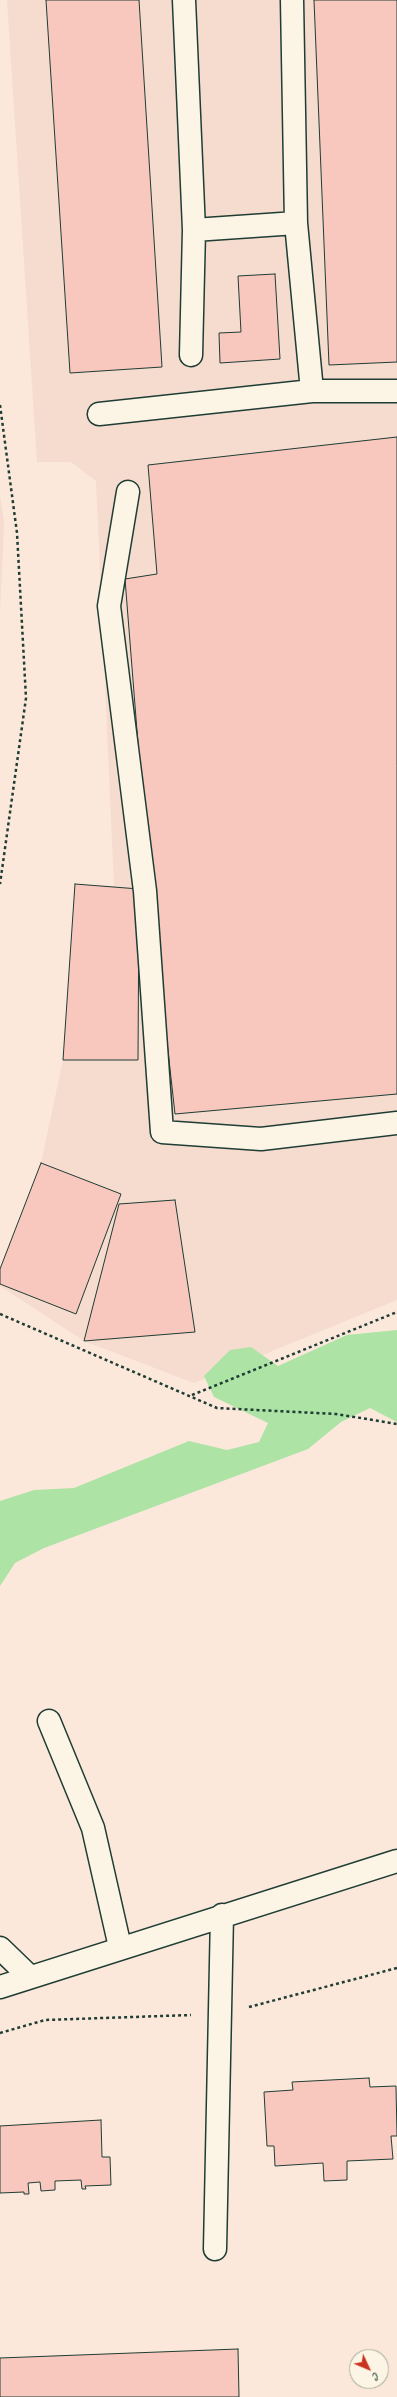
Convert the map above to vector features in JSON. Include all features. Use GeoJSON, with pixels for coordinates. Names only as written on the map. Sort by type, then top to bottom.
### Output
{"type":"FeatureCollection","features":[{"type":"Feature","properties":{"kind":"street"},"geometry":{"type":"LineString","coordinates":[[184,0],[194,230],[191,355]]}},
{"type":"Feature","properties":{"kind":"street"},"geometry":{"type":"LineString","coordinates":[[292,0],[296,223],[312,391]]}},
{"type":"Feature","properties":{"kind":"street"},"geometry":{"type":"LineString","coordinates":[[194,230],[296,223]]}},
{"type":"Feature","properties":{"kind":"street"},"geometry":{"type":"LineString","coordinates":[[99,414],[312,391],[397,391]]}},
{"type":"Feature","properties":{"kind":"street"},"geometry":{"type":"LineString","coordinates":[[128,492],[109,606],[145,892],[162,1132],[261,1140],[397,1123]]}},
{"type":"Feature","properties":{"kind":"street"},"geometry":{"type":"LineString","coordinates":[[49,1721],[93,1828],[120,1947]]}},
{"type":"Feature","properties":{"kind":"street"},"geometry":{"type":"LineString","coordinates":[[0,1987],[120,1947],[397,1860]]}},
{"type":"Feature","properties":{"kind":"street"},"geometry":{"type":"LineString","coordinates":[[215,2249],[222,1915]]}},
{"type":"Feature","properties":{"kind":"street"},"geometry":{"type":"LineString","coordinates":[[0,1948],[30,1977]]}},
{"type":"Feature","properties":{"kind":"path"},"geometry":{"type":"LineString","coordinates":[[0,405],[17,533],[26,698],[0,884]]}},
{"type":"Feature","properties":{"kind":"path"},"geometry":{"type":"LineString","coordinates":[[192,1395],[397,1312]]}},
{"type":"Feature","properties":{"kind":"path"},"geometry":{"type":"LineString","coordinates":[[0,1314],[192,1395],[217,1408],[336,1414],[397,1424]]}},
{"type":"Feature","properties":{"kind":"shaded area"},"geometry":{"type":"Polygon","coordinates":[[[7,0],[397,0],[397,1300],[194,1383],[84,1341],[0,1286],[0,1269],[41,1163],[63,1060],[75,884],[114,886],[96,481],[71,462],[37,462],[7,0]]]}},
{"type":"Feature","properties":{"kind":"shaded area"},"geometry":{"type":"Polygon","coordinates":[[[0,496],[4,523],[0,613],[0,496]]]}},
{"type":"Feature","properties":{"kind":"green space"},"geometry":{"type":"Polygon","coordinates":[[[397,1330],[397,1422],[370,1408],[341,1422],[308,1449],[44,1548],[15,1563],[0,1586],[0,1501],[34,1490],[74,1488],[189,1441],[227,1450],[259,1442],[268,1423],[214,1397],[204,1376],[230,1350],[251,1347],[278,1366],[347,1335],[397,1330]]]}},
{"type":"Feature","properties":{"kind":"building"},"geometry":{"type":"Polygon","coordinates":[[[46,0],[139,0],[162,367],[70,373],[46,0]]]}},
{"type":"Feature","properties":{"kind":"building"},"geometry":{"type":"Polygon","coordinates":[[[314,0],[397,0],[397,362],[329,365],[314,0]]]}},
{"type":"Feature","properties":{"kind":"building"},"geometry":{"type":"Polygon","coordinates":[[[275,274],[280,359],[220,363],[219,333],[241,332],[238,276],[275,274]]]}},
{"type":"Feature","properties":{"kind":"building"},"geometry":{"type":"Polygon","coordinates":[[[397,437],[397,1094],[175,1114],[148,870],[125,579],[157,574],[148,465],[397,437]]]}},
{"type":"Feature","properties":{"kind":"building"},"geometry":{"type":"Polygon","coordinates":[[[75,884],[139,889],[138,1060],[63,1060],[75,884]]]}},
{"type":"Feature","properties":{"kind":"building"},"geometry":{"type":"Polygon","coordinates":[[[41,1163],[121,1194],[76,1314],[0,1284],[0,1269],[41,1163]]]}},
{"type":"Feature","properties":{"kind":"building"},"geometry":{"type":"Polygon","coordinates":[[[175,1200],[195,1332],[84,1341],[119,1204],[175,1200]]]}},
{"type":"Feature","properties":{"kind":"building"},"geometry":{"type":"Polygon","coordinates":[[[369,2078],[370,2087],[396,2086],[397,2136],[391,2136],[393,2159],[347,2161],[347,2180],[324,2181],[323,2163],[275,2166],[274,2146],[267,2146],[264,2092],[293,2090],[292,2082],[369,2078]]]}},
{"type":"Feature","properties":{"kind":"building"},"geometry":{"type":"Polygon","coordinates":[[[101,2120],[102,2157],[110,2157],[111,2185],[85,2186],[86,2189],[82,2189],[81,2180],[55,2181],[55,2190],[41,2191],[40,2182],[28,2183],[29,2194],[24,2194],[24,2192],[0,2193],[0,2126],[101,2120]]]}},
{"type":"Feature","properties":{"kind":"building"},"geometry":{"type":"Polygon","coordinates":[[[238,2349],[239,2397],[0,2397],[0,2358],[238,2349]]]}}]}
